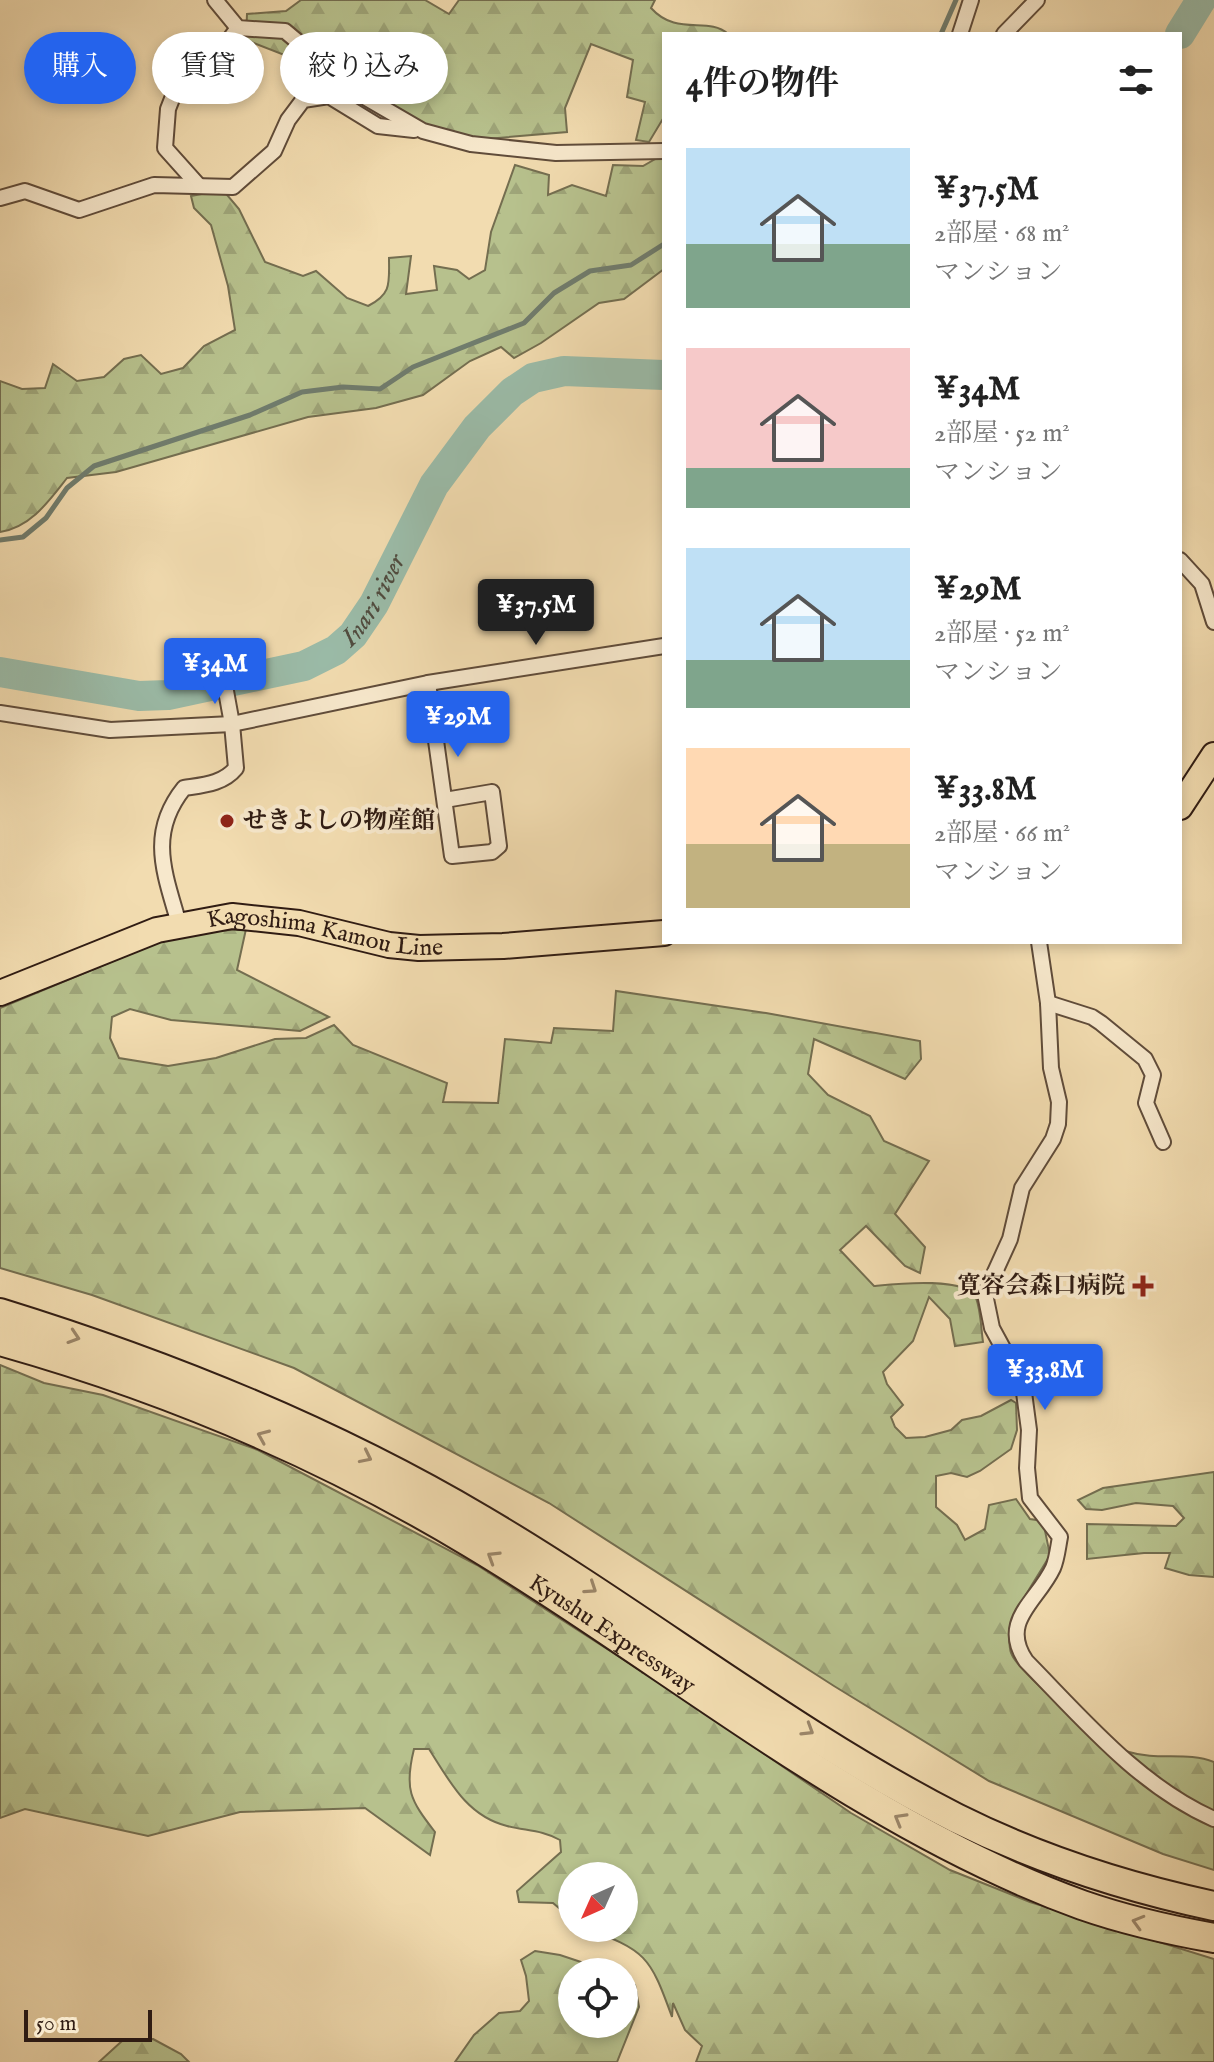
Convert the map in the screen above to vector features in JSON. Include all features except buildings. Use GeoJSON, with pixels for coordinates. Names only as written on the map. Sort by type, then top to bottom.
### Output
{"type":"FeatureCollection","features":[{"type":"Feature","properties":{"kind":"highway","name":"Kyushu Expressway"},"geometry":{"type":"LineString","coordinates":[[0,1313],[126,1354],[214,1387],[386,1466],[481,1519],[759,1699],[884,1777],[957,1818],[1097,1877],[1214,1906]]}},
{"type":"Feature","properties":{"kind":"highway","name":"Kyushu Expressway"},"geometry":{"type":"LineString","coordinates":[[0,1341],[118,1378],[207,1412],[293,1449],[371,1488],[481,1549],[870,1802],[940,1842],[1017,1879],[1083,1905],[1146,1925],[1214,1938]]}},
{"type":"Feature","properties":{"kind":"main road"},"geometry":{"type":"LineString","coordinates":[[1182,804],[1214,755]]}},
{"type":"Feature","properties":{"kind":"main road","name":"Kagoshima Kamou Line"},"geometry":{"type":"LineString","coordinates":[[0,993],[157,930],[232,916],[299,923],[389,945],[419,948],[503,946],[662,933]]}},
{"type":"Feature","properties":{"kind":"street"},"geometry":{"type":"LineString","coordinates":[[215,0],[238,28],[285,31],[361,95],[423,131]]}},
{"type":"Feature","properties":{"kind":"street"},"geometry":{"type":"LineString","coordinates":[[961,32],[971,0]]}},
{"type":"Feature","properties":{"kind":"street"},"geometry":{"type":"LineString","coordinates":[[1006,32],[1037,0]]}},
{"type":"Feature","properties":{"kind":"street"},"geometry":{"type":"LineString","coordinates":[[199,186],[165,148],[168,109],[188,58],[226,44],[238,28]]}},
{"type":"Feature","properties":{"kind":"street"},"geometry":{"type":"LineString","coordinates":[[0,198],[25,191],[79,210],[154,185],[233,187],[274,151],[288,120],[303,100],[329,96],[378,126],[423,131],[471,144],[556,153],[662,151]]}},
{"type":"Feature","properties":{"kind":"street"},"geometry":{"type":"LineString","coordinates":[[1182,565],[1202,584],[1214,622]]}},
{"type":"Feature","properties":{"kind":"street"},"geometry":{"type":"LineString","coordinates":[[0,713],[110,730],[232,724],[428,683],[662,646]]}},
{"type":"Feature","properties":{"kind":"street"},"geometry":{"type":"LineString","coordinates":[[179,924],[161,854],[162,837],[174,801],[184,788],[216,782],[230,776],[236,768],[222,669]]}},
{"type":"Feature","properties":{"kind":"street"},"geometry":{"type":"LineString","coordinates":[[428,683],[452,856],[492,852],[499,846],[492,792],[445,800]]}},
{"type":"Feature","properties":{"kind":"street"},"geometry":{"type":"LineString","coordinates":[[1039,944],[1048,1003],[1051,1068],[1059,1102],[1058,1124],[1053,1139],[1022,1188],[1010,1239],[985,1294],[992,1328],[1023,1385],[1029,1430],[1027,1468],[1030,1498],[1060,1537],[1053,1568],[1025,1609],[1015,1631],[1017,1648],[1026,1661],[1116,1751],[1166,1793],[1214,1819]]}},
{"type":"Feature","properties":{"kind":"street"},"geometry":{"type":"LineString","coordinates":[[1048,1003],[1092,1017],[1145,1059],[1153,1075],[1146,1103],[1163,1142]]}},
{"type":"Feature","properties":{"kind":"green space"},"geometry":{"type":"Polygon","coordinates":[[[301,0],[425,0],[449,14],[459,0],[655,0],[651,8],[671,22],[711,26],[725,32],[662,32],[662,120],[649,142],[636,140],[645,102],[627,97],[633,60],[591,44],[565,108],[567,132],[474,140],[365,104],[448,104],[448,32],[280,32],[280,53],[264,47],[264,32],[246,32],[247,14],[286,11],[301,0]]]}},
{"type":"Feature","properties":{"kind":"green space"},"geometry":{"type":"Polygon","coordinates":[[[662,155],[662,270],[624,299],[599,303],[514,358],[501,347],[470,361],[423,395],[376,408],[308,417],[116,472],[67,478],[30,519],[0,532],[0,381],[22,389],[45,388],[53,364],[77,381],[104,377],[124,359],[141,355],[161,374],[183,368],[204,346],[235,330],[228,286],[211,225],[194,208],[191,196],[223,190],[239,209],[265,262],[303,276],[316,271],[347,298],[368,306],[376,302],[388,287],[389,258],[411,256],[406,294],[437,290],[434,266],[457,270],[469,279],[485,270],[491,232],[515,165],[549,175],[548,195],[572,185],[606,196],[613,165],[643,166],[662,155]]]}},
{"type":"Feature","properties":{"kind":"green space"},"geometry":{"type":"Polygon","coordinates":[[[246,929],[237,970],[329,1017],[300,1031],[171,1020],[130,1009],[112,1017],[110,1038],[119,1058],[168,1066],[216,1058],[275,1039],[306,1038],[334,1025],[353,1045],[447,1083],[443,1102],[498,1103],[505,1039],[551,1043],[554,1028],[613,1031],[616,991],[766,1013],[920,1041],[921,1059],[905,1079],[814,1039],[808,1074],[828,1095],[870,1116],[884,1141],[929,1161],[895,1214],[925,1247],[920,1273],[905,1266],[866,1226],[840,1250],[874,1286],[945,1284],[970,1291],[978,1303],[983,1342],[955,1346],[950,1319],[929,1297],[913,1341],[883,1372],[887,1384],[903,1405],[891,1417],[895,1427],[906,1438],[925,1437],[951,1430],[962,1420],[981,1416],[1011,1400],[1016,1403],[1017,1430],[1011,1449],[967,1477],[951,1473],[936,1476],[936,1507],[957,1525],[965,1540],[985,1529],[989,1505],[1016,1499],[1030,1519],[1043,1521],[1050,1555],[1013,1622],[1009,1640],[1012,1655],[1048,1694],[1118,1747],[1140,1755],[1193,1757],[1214,1762],[1214,1870],[1163,1854],[989,1781],[834,1686],[549,1503],[294,1368],[92,1295],[0,1268],[0,1008],[154,944],[198,932],[246,929]]]}},
{"type":"Feature","properties":{"kind":"green space"},"geometry":{"type":"Polygon","coordinates":[[[0,1365],[44,1383],[103,1395],[258,1450],[477,1565],[663,1685],[851,1813],[950,1870],[1030,1902],[1214,1959],[1214,2062],[696,2062],[702,2046],[685,2030],[673,2003],[672,2017],[658,1980],[643,1958],[619,1942],[638,1942],[638,1862],[558,1862],[558,1907],[553,1903],[519,1902],[517,1891],[561,1852],[560,1840],[541,1832],[507,1826],[481,1814],[461,1796],[429,1749],[414,1749],[410,1784],[415,1802],[435,1832],[430,1855],[365,1808],[240,1812],[148,1836],[25,1809],[0,1818],[0,1365]]]}},
{"type":"Feature","properties":{"kind":"green space"},"geometry":{"type":"Polygon","coordinates":[[[1214,1472],[1214,1577],[1189,1575],[1165,1568],[1170,1553],[1087,1559],[1087,1524],[1176,1526],[1184,1518],[1173,1506],[1136,1503],[1102,1510],[1086,1509],[1078,1500],[1103,1488],[1214,1472]]]}},
{"type":"Feature","properties":{"kind":"green space"},"geometry":{"type":"Polygon","coordinates":[[[535,1951],[569,1958],[558,1958],[558,2038],[627,2038],[617,2062],[455,2062],[474,2035],[499,2013],[520,2011],[529,2001],[521,1960],[535,1951]]]}},
{"type":"Feature","properties":{"kind":"green space"},"geometry":{"type":"Polygon","coordinates":[[[153,2039],[181,2054],[189,2062],[99,2062],[122,2041],[153,2039]]]}},
{"type":"Feature","properties":{"kind":"waterway"},"geometry":{"type":"LineString","coordinates":[[942,32],[956,0]]}},
{"type":"Feature","properties":{"kind":"waterway","name":"Inari river"},"geometry":{"type":"LineString","coordinates":[[1181,32],[1201,0]]}},
{"type":"Feature","properties":{"kind":"waterway"},"geometry":{"type":"LineString","coordinates":[[0,540],[23,537],[46,518],[67,488],[94,466],[250,415],[302,392],[343,387],[380,389],[413,367],[524,323],[554,293],[590,271],[631,265],[662,245]]}},
{"type":"Feature","properties":{"kind":"waterway","name":"Inari river"},"geometry":{"type":"LineString","coordinates":[[0,672],[139,696],[168,695],[304,666],[336,650],[353,635],[374,604],[434,485],[477,427],[512,392],[533,378],[564,371],[662,375]]}},
{"type":"Feature","properties":{"kind":"place","name":"せきよしの物産館"},"geometry":{"type":"Point","coordinates":[227,821]}},
{"type":"Feature","properties":{"kind":"place","name":"寛容会森口病院"},"geometry":{"type":"Point","coordinates":[1143,1286]}}]}
